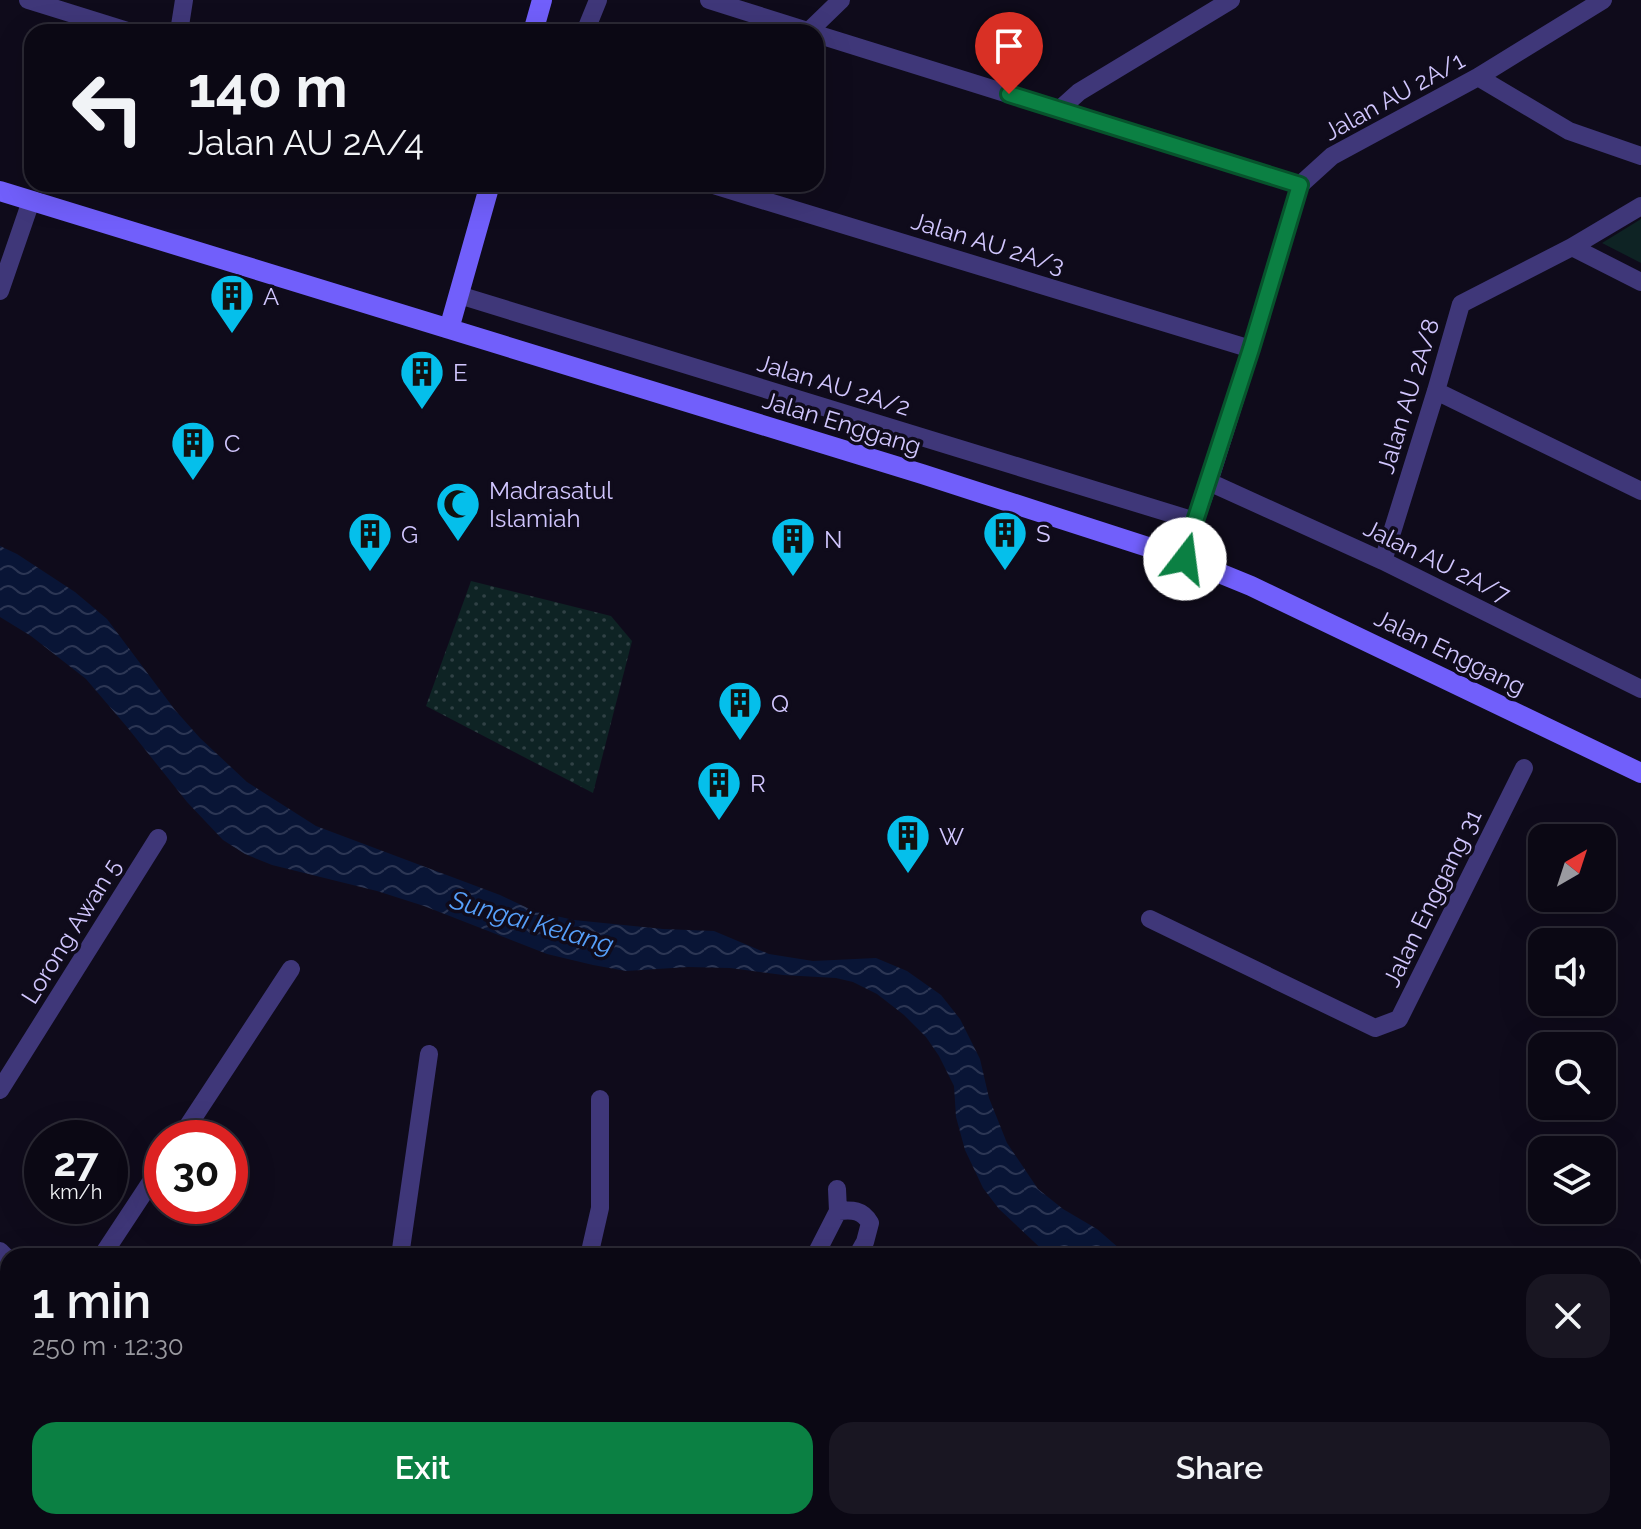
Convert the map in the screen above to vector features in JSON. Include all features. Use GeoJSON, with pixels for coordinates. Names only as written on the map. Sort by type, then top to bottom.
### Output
{"type":"FeatureCollection","features":[{"type":"Feature","properties":{"kind":"main road"},"geometry":{"type":"LineString","coordinates":[[535,24],[542,0]]}},
{"type":"Feature","properties":{"kind":"main road","name":"Jalan Enggang"},"geometry":{"type":"LineString","coordinates":[[0,191],[1185,559],[1251,586],[1641,773]]}},
{"type":"Feature","properties":{"kind":"main road"},"geometry":{"type":"LineString","coordinates":[[449,329],[488,192]]}},
{"type":"Feature","properties":{"kind":"street"},"geometry":{"type":"LineString","coordinates":[[28,0],[105,24]]}},
{"type":"Feature","properties":{"kind":"street"},"geometry":{"type":"LineString","coordinates":[[180,24],[184,0]]}},
{"type":"Feature","properties":{"kind":"street"},"geometry":{"type":"LineString","coordinates":[[588,24],[598,0]]}},
{"type":"Feature","properties":{"kind":"street"},"geometry":{"type":"LineString","coordinates":[[709,0],[786,24]]}},
{"type":"Feature","properties":{"kind":"street"},"geometry":{"type":"LineString","coordinates":[[819,24],[841,0]]}},
{"type":"Feature","properties":{"kind":"street"},"geometry":{"type":"LineString","coordinates":[[1059,110],[1079,92],[1231,0]]}},
{"type":"Feature","properties":{"kind":"street","name":"Jalan AU 2A/1"},"geometry":{"type":"LineString","coordinates":[[1300,185],[1332,156],[1478,77],[1603,0]]}},
{"type":"Feature","properties":{"kind":"street"},"geometry":{"type":"LineString","coordinates":[[824,36],[1300,185],[1185,559]]}},
{"type":"Feature","properties":{"kind":"street"},"geometry":{"type":"LineString","coordinates":[[1478,77],[1569,131],[1641,156]]}},
{"type":"Feature","properties":{"kind":"street","name":"Jalan AU 2A/3"},"geometry":{"type":"LineString","coordinates":[[736,192],[1251,349]]}},
{"type":"Feature","properties":{"kind":"street"},"geometry":{"type":"LineString","coordinates":[[0,291],[31,201]]}},
{"type":"Feature","properties":{"kind":"street","name":"Jalan AU 2A/8"},"geometry":{"type":"LineString","coordinates":[[1383,561],[1461,304],[1572,247],[1641,206]]}},
{"type":"Feature","properties":{"kind":"street"},"geometry":{"type":"LineString","coordinates":[[1572,247],[1641,282]]}},
{"type":"Feature","properties":{"kind":"street","name":"Jalan AU 2A/2"},"geometry":{"type":"LineString","coordinates":[[459,295],[1195,521]]}},
{"type":"Feature","properties":{"kind":"street"},"geometry":{"type":"LineString","coordinates":[[1436,391],[1641,491]]}},
{"type":"Feature","properties":{"kind":"street","name":"Jalan AU 2A/7"},"geometry":{"type":"LineString","coordinates":[[1209,482],[1383,561],[1641,689]]}},
{"type":"Feature","properties":{"kind":"street","name":"Jalan Enggang 31"},"geometry":{"type":"LineString","coordinates":[[1150,919],[1375,1028],[1399,1019],[1524,768]]}},
{"type":"Feature","properties":{"kind":"street","name":"Lorong Awan 5"},"geometry":{"type":"LineString","coordinates":[[0,1090],[158,838]]}},
{"type":"Feature","properties":{"kind":"street"},"geometry":{"type":"LineString","coordinates":[[192,1120],[291,969]]}},
{"type":"Feature","properties":{"kind":"street"},"geometry":{"type":"LineString","coordinates":[[401,1248],[429,1054]]}},
{"type":"Feature","properties":{"kind":"street"},"geometry":{"type":"LineString","coordinates":[[591,1248],[600,1208],[600,1099]]}},
{"type":"Feature","properties":{"kind":"street"},"geometry":{"type":"LineString","coordinates":[[819,1248],[838,1211],[837,1189]]}},
{"type":"Feature","properties":{"kind":"street"},"geometry":{"type":"LineString","coordinates":[[107,1248],[144,1192]]}},
{"type":"Feature","properties":{"kind":"street"},"geometry":{"type":"LineString","coordinates":[[838,1211],[855,1210],[866,1215],[870,1223],[862,1248]]}},
{"type":"Feature","properties":{"kind":"green space"},"geometry":{"type":"Polygon","coordinates":[[[1641,219],[1641,263],[1602,243],[1641,219]]]}},
{"type":"Feature","properties":{"kind":"green space"},"geometry":{"type":"Polygon","coordinates":[[[471,581],[611,616],[632,641],[593,793],[426,706],[471,581]]]}},
{"type":"Feature","properties":{"kind":"water","name":"Sungai Kelang"},"geometry":{"type":"Polygon","coordinates":[[[0,546],[75,592],[107,619],[175,710],[247,782],[316,826],[500,895],[536,912],[574,920],[714,931],[769,954],[813,961],[876,958],[907,971],[941,995],[960,1019],[980,1059],[989,1098],[1007,1143],[1038,1189],[1063,1209],[1097,1229],[1119,1248],[1040,1248],[999,1209],[983,1188],[965,1150],[956,1117],[954,1086],[939,1056],[926,1037],[904,1015],[877,994],[853,982],[836,978],[730,968],[626,971],[593,965],[547,954],[377,891],[272,865],[245,854],[223,840],[187,802],[86,679],[31,636],[0,617],[0,546]]]}},
{"type":"Feature","properties":{"kind":"place","name":"A"},"geometry":{"type":"Point","coordinates":[232,335]}},
{"type":"Feature","properties":{"kind":"place","name":"E"},"geometry":{"type":"Point","coordinates":[422,411]}},
{"type":"Feature","properties":{"kind":"place","name":"C"},"geometry":{"type":"Point","coordinates":[193,482]}},
{"type":"Feature","properties":{"kind":"place","name":"Madrasatul Islamiah"},"geometry":{"type":"Point","coordinates":[458,543]}},
{"type":"Feature","properties":{"kind":"place","name":"S"},"geometry":{"type":"Point","coordinates":[1005,572]}},
{"type":"Feature","properties":{"kind":"place","name":"G"},"geometry":{"type":"Point","coordinates":[370,573]}},
{"type":"Feature","properties":{"kind":"place","name":"N"},"geometry":{"type":"Point","coordinates":[793,578]}},
{"type":"Feature","properties":{"kind":"place","name":"Q"},"geometry":{"type":"Point","coordinates":[740,742]}},
{"type":"Feature","properties":{"kind":"place","name":"R"},"geometry":{"type":"Point","coordinates":[719,822]}},
{"type":"Feature","properties":{"kind":"place","name":"W"},"geometry":{"type":"Point","coordinates":[908,875]}},
{"type":"Feature","properties":{"kind":"route"},"geometry":{"type":"LineString","coordinates":[[1009,94],[1300,185],[1185,559]]}}]}
